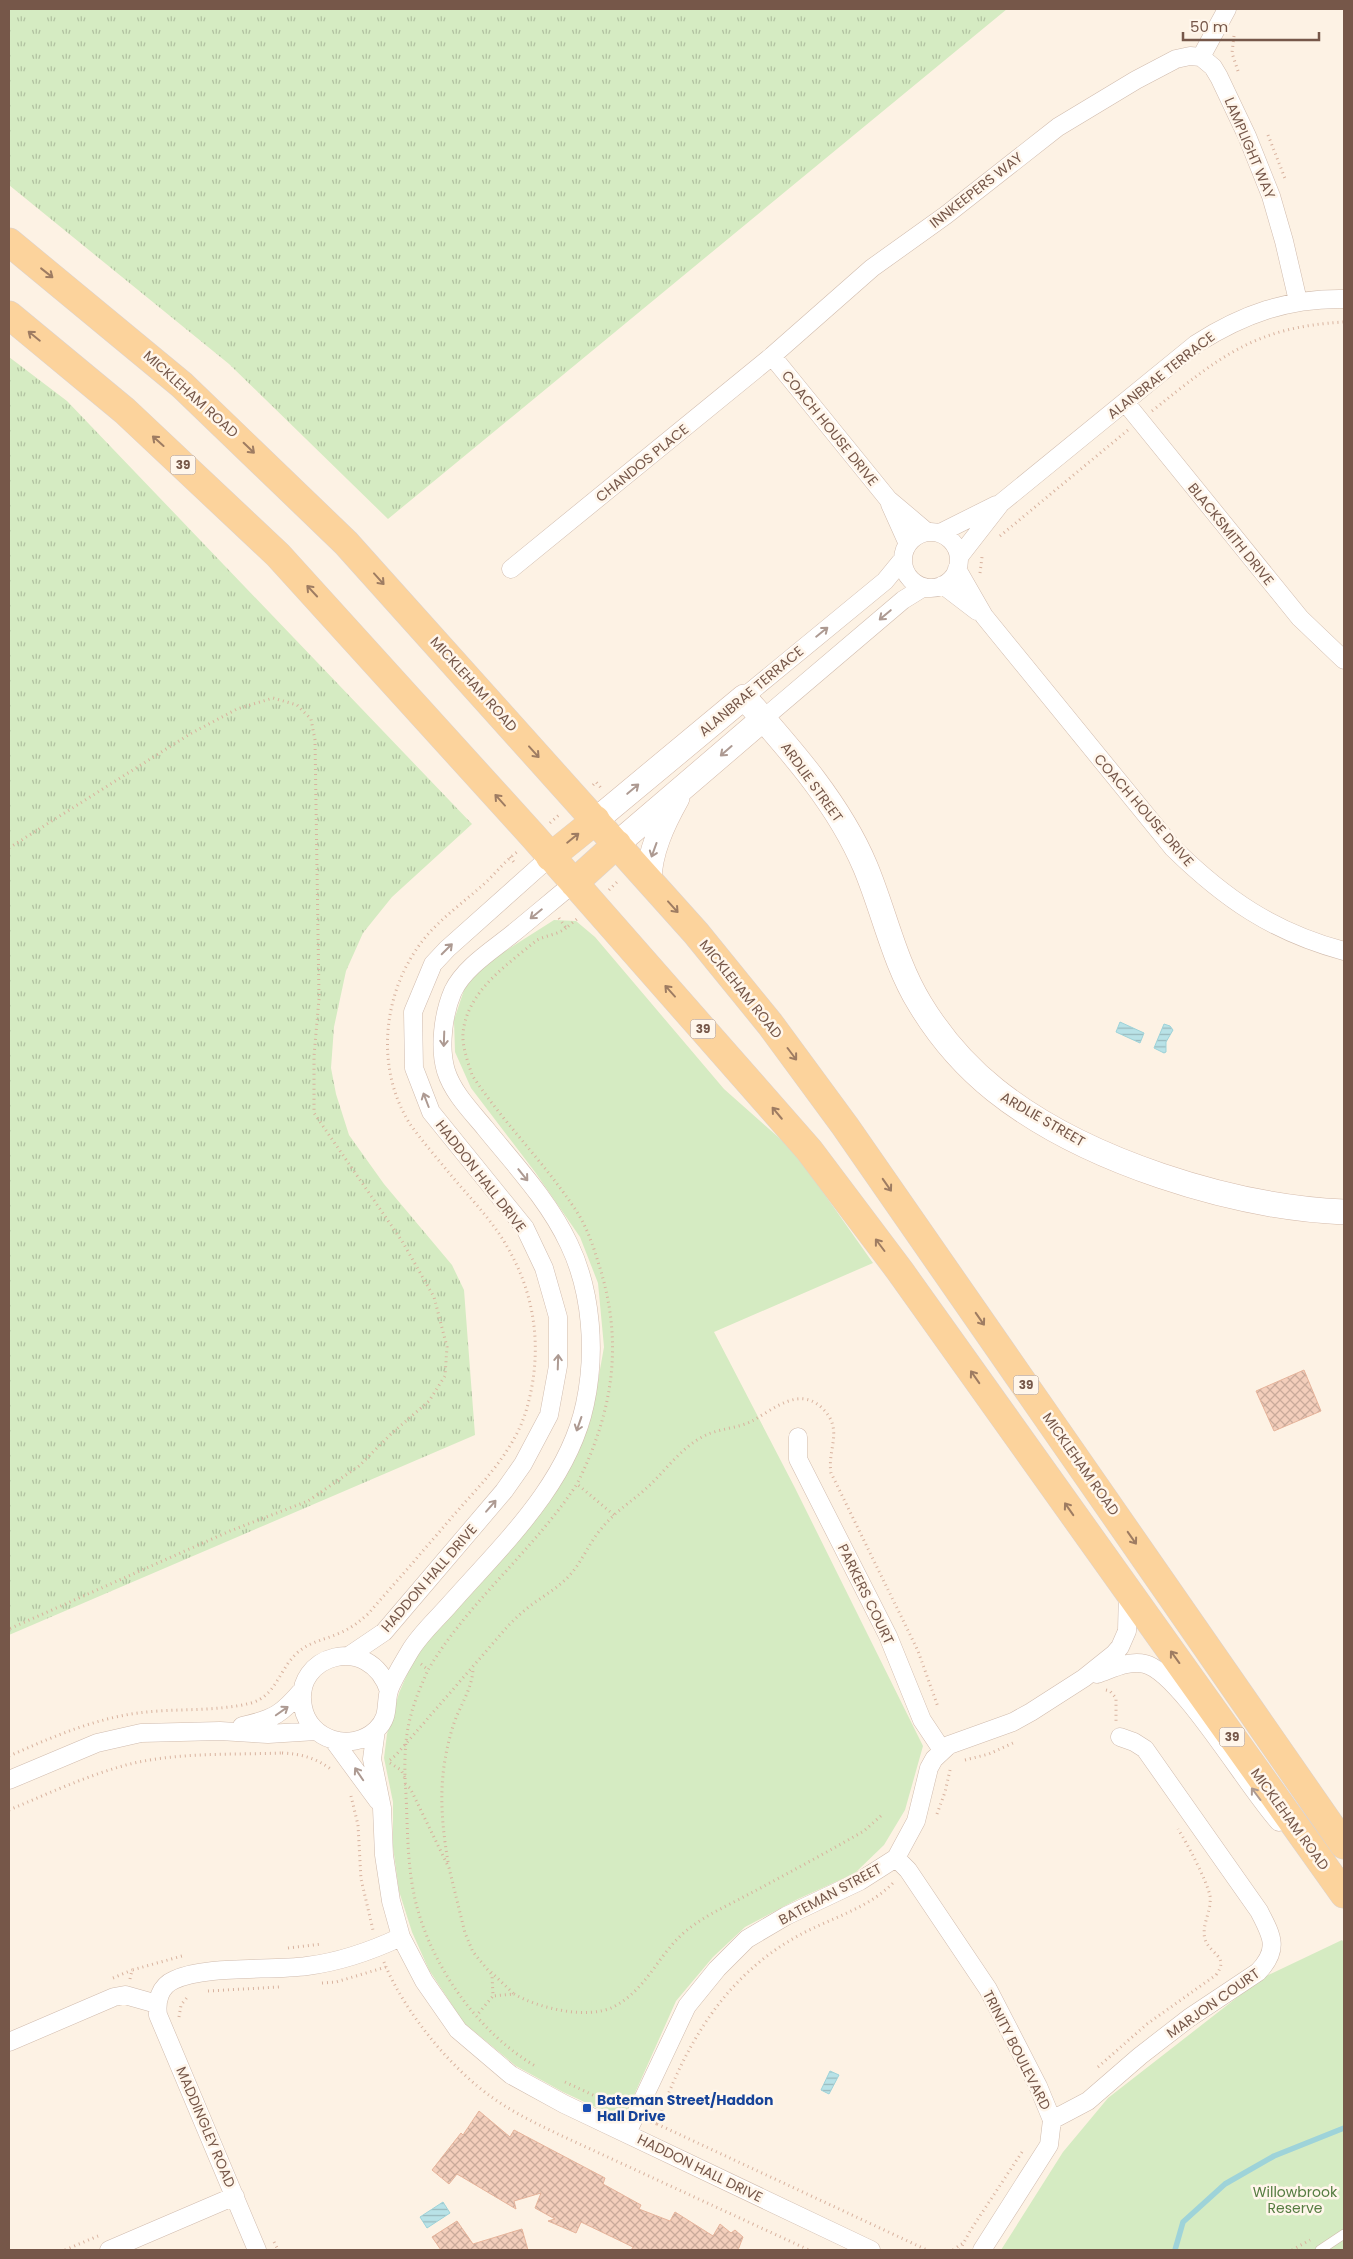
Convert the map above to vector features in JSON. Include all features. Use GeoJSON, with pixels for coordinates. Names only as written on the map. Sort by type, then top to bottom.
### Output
{"type":"FeatureCollection","features":[{"type":"Feature","properties":{"kind":"main road","name":"MICKLEHAM ROAD"},"geometry":{"type":"LineString","coordinates":[[9,242],[147,354],[295,491],[346,543],[696,933],[770,1024],[845,1126],[1344,1845]]}},
{"type":"Feature","properties":{"kind":"main road","name":"MICKLEHAM ROAD"},"geometry":{"type":"LineString","coordinates":[[9,315],[124,411],[278,555],[550,856],[809,1150],[900,1271],[1340,1888]]}},
{"type":"Feature","properties":{"kind":"main road"},"geometry":{"type":"LineString","coordinates":[[550,856],[596,820]]}},
{"type":"Feature","properties":{"kind":"main road"},"geometry":{"type":"LineString","coordinates":[[574,883],[617,844]]}},
{"type":"Feature","properties":{"kind":"street"},"geometry":{"type":"LineString","coordinates":[[1200,57],[1227,9]]}},
{"type":"Feature","properties":{"kind":"street","name":"INNKEEPERS WAY"},"geometry":{"type":"LineString","coordinates":[[772,356],[872,268],[946,215],[1058,127],[1136,80],[1176,60],[1190,56],[1200,57]]}},
{"type":"Feature","properties":{"kind":"street","name":"LAMPLIGHT WAY"},"geometry":{"type":"LineString","coordinates":[[1200,57],[1213,67],[1219,77],[1247,136],[1271,196],[1298,301]]}},
{"type":"Feature","properties":{"kind":"street","name":"ALANBRAE TERRACE"},"geometry":{"type":"LineString","coordinates":[[958,563],[1001,503],[1196,344],[1221,328],[1253,313],[1298,301],[1344,298]]}},
{"type":"Feature","properties":{"kind":"street","name":"COACH HOUSE DRIVE"},"geometry":{"type":"LineString","coordinates":[[772,356],[888,499],[934,533]]}},
{"type":"Feature","properties":{"kind":"street","name":"CHANDOS PLACE"},"geometry":{"type":"LineString","coordinates":[[511,569],[772,356]]}},
{"type":"Feature","properties":{"kind":"street","name":"BLACKSMITH DRIVE"},"geometry":{"type":"LineString","coordinates":[[1124,402],[1300,618],[1344,660]]}},
{"type":"Feature","properties":{"kind":"street","name":"COACH HOUSE DRIVE"},"geometry":{"type":"LineString","coordinates":[[888,499],[905,551]]}},
{"type":"Feature","properties":{"kind":"street","name":"ALANBRAE TERRACE"},"geometry":{"type":"LineString","coordinates":[[934,533],[1001,503]]}},
{"type":"Feature","properties":{"kind":"street"},"geometry":{"type":"LineString","coordinates":[[934,533],[952,542],[958,563],[954,576],[943,585],[924,587],[916,583],[908,577],[904,568],[905,551],[913,538],[934,533]]}},
{"type":"Feature","properties":{"kind":"street","name":"ALANBRAE TERRACE"},"geometry":{"type":"LineString","coordinates":[[596,820],[885,581],[905,551]]}},
{"type":"Feature","properties":{"kind":"street","name":"COACH HOUSE DRIVE"},"geometry":{"type":"LineString","coordinates":[[958,563],[984,616],[1173,848],[1206,880],[1241,906],[1280,928],[1322,945],[1344,951]]}},
{"type":"Feature","properties":{"kind":"street","name":"COACH HOUSE DRIVE"},"geometry":{"type":"LineString","coordinates":[[943,585],[984,616]]}},
{"type":"Feature","properties":{"kind":"street","name":"ALANBRAE TERRACE"},"geometry":{"type":"LineString","coordinates":[[617,844],[903,600],[924,587]]}},
{"type":"Feature","properties":{"kind":"street","name":"ARDLIE STREET"},"geometry":{"type":"LineString","coordinates":[[744,697],[823,794],[847,830],[865,864],[906,977],[918,1002],[949,1046],[996,1091],[1031,1115],[1068,1136],[1099,1151],[1172,1180],[1263,1203],[1344,1212]]}},
{"type":"Feature","properties":{"kind":"street"},"geometry":{"type":"LineString","coordinates":[[649,881],[651,859],[668,814],[682,790]]}},
{"type":"Feature","properties":{"kind":"street","name":"HADDON HALL DRIVE"},"geometry":{"type":"LineString","coordinates":[[350,1655],[384,1632],[504,1491],[523,1464],[549,1415],[558,1366],[558,1316],[544,1268],[524,1228],[431,1112],[414,1068],[412,1012],[434,964],[447,949],[550,856]]}},
{"type":"Feature","properties":{"kind":"street"},"geometry":{"type":"LineString","coordinates":[[334,1741],[349,1742],[364,1739],[376,1730],[383,1721],[388,1707],[389,1692],[411,1648],[526,1518],[558,1474],[571,1447],[585,1404],[592,1348],[586,1293],[570,1246],[546,1204],[458,1095],[446,1071],[444,1053],[445,1020],[454,990],[473,965],[574,883]]}},
{"type":"Feature","properties":{"kind":"street","name":"PARKERS COURT"},"geometry":{"type":"LineString","coordinates":[[798,1437],[798,1459],[888,1636],[922,1720],[942,1750]]}},
{"type":"Feature","properties":{"kind":"street","name":"BATEMAN STREET"},"geometry":{"type":"LineString","coordinates":[[627,2133],[687,2006],[717,1969],[747,1938],[786,1916],[902,1863],[916,1821],[929,1768],[942,1750],[949,1744],[1013,1722],[1084,1678],[1114,1654],[1124,1640],[1128,1620],[1128,1592]]}},
{"type":"Feature","properties":{"kind":"street"},"geometry":{"type":"LineString","coordinates":[[220,1731],[266,1721],[286,1710],[303,1689],[309,1675],[319,1664],[333,1657],[350,1655],[365,1659],[377,1668],[389,1692]]}},
{"type":"Feature","properties":{"kind":"street","name":"BATEMAN STREET"},"geometry":{"type":"LineString","coordinates":[[1084,1678],[1124,1664],[1134,1663],[1144,1664],[1162,1673],[1182,1692],[1269,1812],[1340,1888]]}},
{"type":"Feature","properties":{"kind":"street"},"geometry":{"type":"LineString","coordinates":[[303,1689],[302,1705],[307,1719],[316,1731],[334,1741],[382,1808]]}},
{"type":"Feature","properties":{"kind":"street","name":"HADDON HALL DRIVE"},"geometry":{"type":"LineString","coordinates":[[376,1730],[372,1759],[382,1808],[384,1855],[391,1901],[401,1937],[424,1981],[458,2030],[510,2076],[564,2104],[871,2250]]}},
{"type":"Feature","properties":{"kind":"street"},"geometry":{"type":"LineString","coordinates":[[9,1780],[97,1743],[141,1733],[220,1731],[281,1733],[316,1731]]}},
{"type":"Feature","properties":{"kind":"street","name":"MARJON COURT"},"geometry":{"type":"LineString","coordinates":[[1052,2120],[1088,2101],[1140,2056],[1189,2018],[1258,1972],[1267,1962],[1272,1952],[1273,1941],[1259,1911],[1145,1749],[1134,1742],[1120,1737]]}},
{"type":"Feature","properties":{"kind":"street","name":"TRINITY BOULEVARD"},"geometry":{"type":"LineString","coordinates":[[902,1863],[988,1989],[1038,2086],[1052,2120],[1048,2145],[982,2250]]}},
{"type":"Feature","properties":{"kind":"street"},"geometry":{"type":"LineString","coordinates":[[9,2042],[114,1997],[125,1995],[157,2004],[161,1991],[173,1980],[196,1973],[307,1966],[353,1956],[401,1937]]}},
{"type":"Feature","properties":{"kind":"street","name":"MADDINGLEY ROAD"},"geometry":{"type":"LineString","coordinates":[[157,2004],[158,2015],[257,2250]]}},
{"type":"Feature","properties":{"kind":"street"},"geometry":{"type":"LineString","coordinates":[[109,2250],[234,2196]]}},
{"type":"Feature","properties":{"kind":"lane"},"geometry":{"type":"LineString","coordinates":[[1320,2250],[1344,2234]]}},
{"type":"Feature","properties":{"kind":"path"},"geometry":{"type":"LineString","coordinates":[[994,541],[1208,367],[1252,341],[1288,328],[1344,322]]}},
{"type":"Feature","properties":{"kind":"path"},"geometry":{"type":"LineString","coordinates":[[979,582],[983,551]]}},
{"type":"Feature","properties":{"kind":"path"},"geometry":{"type":"LineString","coordinates":[[9,848],[190,734],[236,708],[273,698],[297,705],[311,719],[315,740],[319,999],[314,1056],[314,1113],[402,1241],[434,1296],[447,1346],[445,1376],[429,1401],[390,1434],[359,1466],[308,1501],[230,1531],[9,1629]]}},
{"type":"Feature","properties":{"kind":"path"},"geometry":{"type":"LineString","coordinates":[[9,1756],[66,1732],[137,1713],[252,1703],[265,1696],[275,1686],[290,1660],[301,1649],[354,1626],[368,1614],[495,1468],[516,1436],[528,1407],[534,1379],[537,1346],[533,1313],[524,1281],[509,1248],[409,1122],[398,1099],[387,1050],[390,1012],[394,994],[405,967],[424,939],[444,917],[494,875],[510,857]]}},
{"type":"Feature","properties":{"kind":"path"},"geometry":{"type":"LineString","coordinates":[[405,1778],[401,1770],[386,1761],[396,1756],[508,1626],[528,1607],[570,1576],[601,1528],[621,1508],[652,1484],[692,1443],[718,1430],[745,1424],[790,1399],[803,1399],[817,1404],[832,1420],[835,1432],[829,1462],[831,1473],[918,1651],[940,1713]]}},
{"type":"Feature","properties":{"kind":"path"},"geometry":{"type":"LineString","coordinates":[[473,1668],[472,1678],[454,1726],[445,1758],[441,1791],[441,1819],[449,1868],[465,1933],[474,1952],[492,1975],[492,1997],[477,2015]]}},
{"type":"Feature","properties":{"kind":"path"},"geometry":{"type":"LineString","coordinates":[[428,1670],[416,1695],[407,1726],[405,1746],[405,1784],[410,1870],[415,1900],[425,1930],[439,1961],[458,1991],[477,2015],[509,2047],[542,2070]]}},
{"type":"Feature","properties":{"kind":"path"},"geometry":{"type":"LineString","coordinates":[[275,1686],[275,1706],[278,1714]]}},
{"type":"Feature","properties":{"kind":"path"},"geometry":{"type":"LineString","coordinates":[[1102,1689],[1110,1691],[1116,1698],[1116,1722],[1120,1737]]}},
{"type":"Feature","properties":{"kind":"path"},"geometry":{"type":"LineString","coordinates":[[281,1733],[282,1753]]}},
{"type":"Feature","properties":{"kind":"path"},"geometry":{"type":"LineString","coordinates":[[963,1760],[989,1754],[1017,1740]]}},
{"type":"Feature","properties":{"kind":"path"},"geometry":{"type":"LineString","coordinates":[[9,1810],[76,1781],[128,1765],[176,1757],[300,1754],[318,1760],[340,1778],[357,1771]]}},
{"type":"Feature","properties":{"kind":"path"},"geometry":{"type":"LineString","coordinates":[[934,1823],[952,1766]]}},
{"type":"Feature","properties":{"kind":"path"},"geometry":{"type":"LineString","coordinates":[[405,1784],[410,1788],[449,1868]]}},
{"type":"Feature","properties":{"kind":"path"},"geometry":{"type":"LineString","coordinates":[[488,1969],[514,1994],[540,2006],[558,2010],[600,2011],[613,2007],[637,1990],[649,1977],[669,1947],[696,1923],[864,1830],[883,1814]]}},
{"type":"Feature","properties":{"kind":"path"},"geometry":{"type":"LineString","coordinates":[[1093,2072],[1146,2024],[1216,1975],[1222,1964],[1220,1957],[1206,1940],[1204,1930],[1210,1897],[1184,1838],[1174,1824]]}},
{"type":"Feature","properties":{"kind":"path"},"geometry":{"type":"LineString","coordinates":[[657,2124],[697,2034],[712,2010],[736,1982],[764,1958],[795,1937],[870,1902],[887,1889],[902,1863]]}},
{"type":"Feature","properties":{"kind":"path"},"geometry":{"type":"LineString","coordinates":[[319,1984],[336,1982],[386,1968]]}},
{"type":"Feature","properties":{"kind":"path"},"geometry":{"type":"LineString","coordinates":[[204,1991],[284,1987]]}},
{"type":"Feature","properties":{"kind":"path"},"geometry":{"type":"LineString","coordinates":[[180,2022],[181,2005],[187,1996],[194,1993]]}},
{"type":"Feature","properties":{"kind":"path"},"geometry":{"type":"LineString","coordinates":[[492,1997],[514,1994]]}},
{"type":"Feature","properties":{"kind":"path"},"geometry":{"type":"LineString","coordinates":[[558,2078],[927,2250]]}},
{"type":"Feature","properties":{"kind":"path"},"geometry":{"type":"LineString","coordinates":[[960,2250],[1004,2176],[1026,2146]]}},
{"type":"Feature","properties":{"kind":"path"},"geometry":{"type":"LineString","coordinates":[[271,2234],[278,2250]]}},
{"type":"Feature","properties":{"kind":"path"},"geometry":{"type":"LineString","coordinates":[[953,2250],[964,2243]]}},
{"type":"Feature","properties":{"kind":"green space"},"geometry":{"type":"Polygon","coordinates":[[[9,9],[1007,9],[388,519],[229,364],[9,185],[9,9]]]}},
{"type":"Feature","properties":{"kind":"green space"},"geometry":{"type":"Polygon","coordinates":[[[9,357],[67,401],[472,824],[392,897],[363,933],[346,971],[334,1027],[331,1068],[336,1094],[349,1135],[384,1184],[452,1265],[464,1290],[475,1435],[9,1635],[9,357]]]}},
{"type":"Feature","properties":{"kind":"green space"},"geometry":{"type":"Polygon","coordinates":[[[554,920],[576,921],[595,937],[724,1089],[794,1151],[873,1263],[714,1332],[795,1488],[923,1746],[905,1810],[884,1845],[855,1873],[798,1899],[745,1927],[713,1957],[676,2001],[623,2120],[563,2092],[516,2066],[464,2023],[429,1970],[412,1932],[399,1891],[393,1847],[393,1802],[384,1758],[387,1734],[399,1693],[418,1649],[574,1460],[593,1409],[604,1347],[598,1283],[580,1237],[535,1172],[471,1088],[455,1052],[454,1020],[464,990],[480,967],[554,920]]]}},
{"type":"Feature","properties":{"kind":"green space","name":"Willowbrook Reserve"},"geometry":{"type":"Polygon","coordinates":[[[1342,1940],[1344,1943],[1344,2250],[1001,2250],[1063,2152],[1108,2098],[1262,1978],[1342,1940]]]}},
{"type":"Feature","properties":{"kind":"water"},"geometry":{"type":"Polygon","coordinates":[[[1120,1022],[1144,1033],[1140,1043],[1116,1032],[1120,1022]]]}},
{"type":"Feature","properties":{"kind":"water"},"geometry":{"type":"Polygon","coordinates":[[[1164,1024],[1170,1026],[1173,1030],[1166,1042],[1166,1052],[1164,1053],[1154,1048],[1164,1024]]]}},
{"type":"Feature","properties":{"kind":"water"},"geometry":{"type":"Polygon","coordinates":[[[830,2071],[839,2075],[829,2094],[821,2090],[830,2071]]]}},
{"type":"Feature","properties":{"kind":"water"},"geometry":{"type":"Polygon","coordinates":[[[443,2202],[450,2213],[427,2228],[420,2217],[443,2202]]]}},
{"type":"Feature","properties":{"kind":"building"},"geometry":{"type":"Polygon","coordinates":[[[1304,1370],[1321,1411],[1274,1431],[1256,1391],[1304,1370]]]}},
{"type":"Feature","properties":{"kind":"building"},"geometry":{"type":"Polygon","coordinates":[[[479,2111],[510,2137],[514,2130],[605,2178],[603,2184],[641,2205],[639,2209],[670,2221],[675,2212],[713,2236],[720,2224],[731,2233],[735,2230],[743,2237],[738,2250],[631,2250],[633,2247],[581,2222],[576,2233],[548,2221],[555,2219],[535,2208],[541,2193],[514,2201],[516,2209],[457,2174],[449,2184],[432,2170],[461,2133],[463,2135],[479,2111]]]}},
{"type":"Feature","properties":{"kind":"building"},"geometry":{"type":"Polygon","coordinates":[[[457,2221],[473,2244],[522,2229],[528,2250],[441,2250],[432,2237],[457,2221]]]}},
{"type":"Feature","properties":{"kind":"waterway"},"geometry":{"type":"LineString","coordinates":[[1175,2250],[1183,2222],[1225,2184],[1274,2156],[1344,2128]]}},
{"type":"Feature","properties":{"kind":"place","name":"Bateman Street/Haddon Hall Drive"},"geometry":{"type":"Point","coordinates":[587,2108]}}]}
